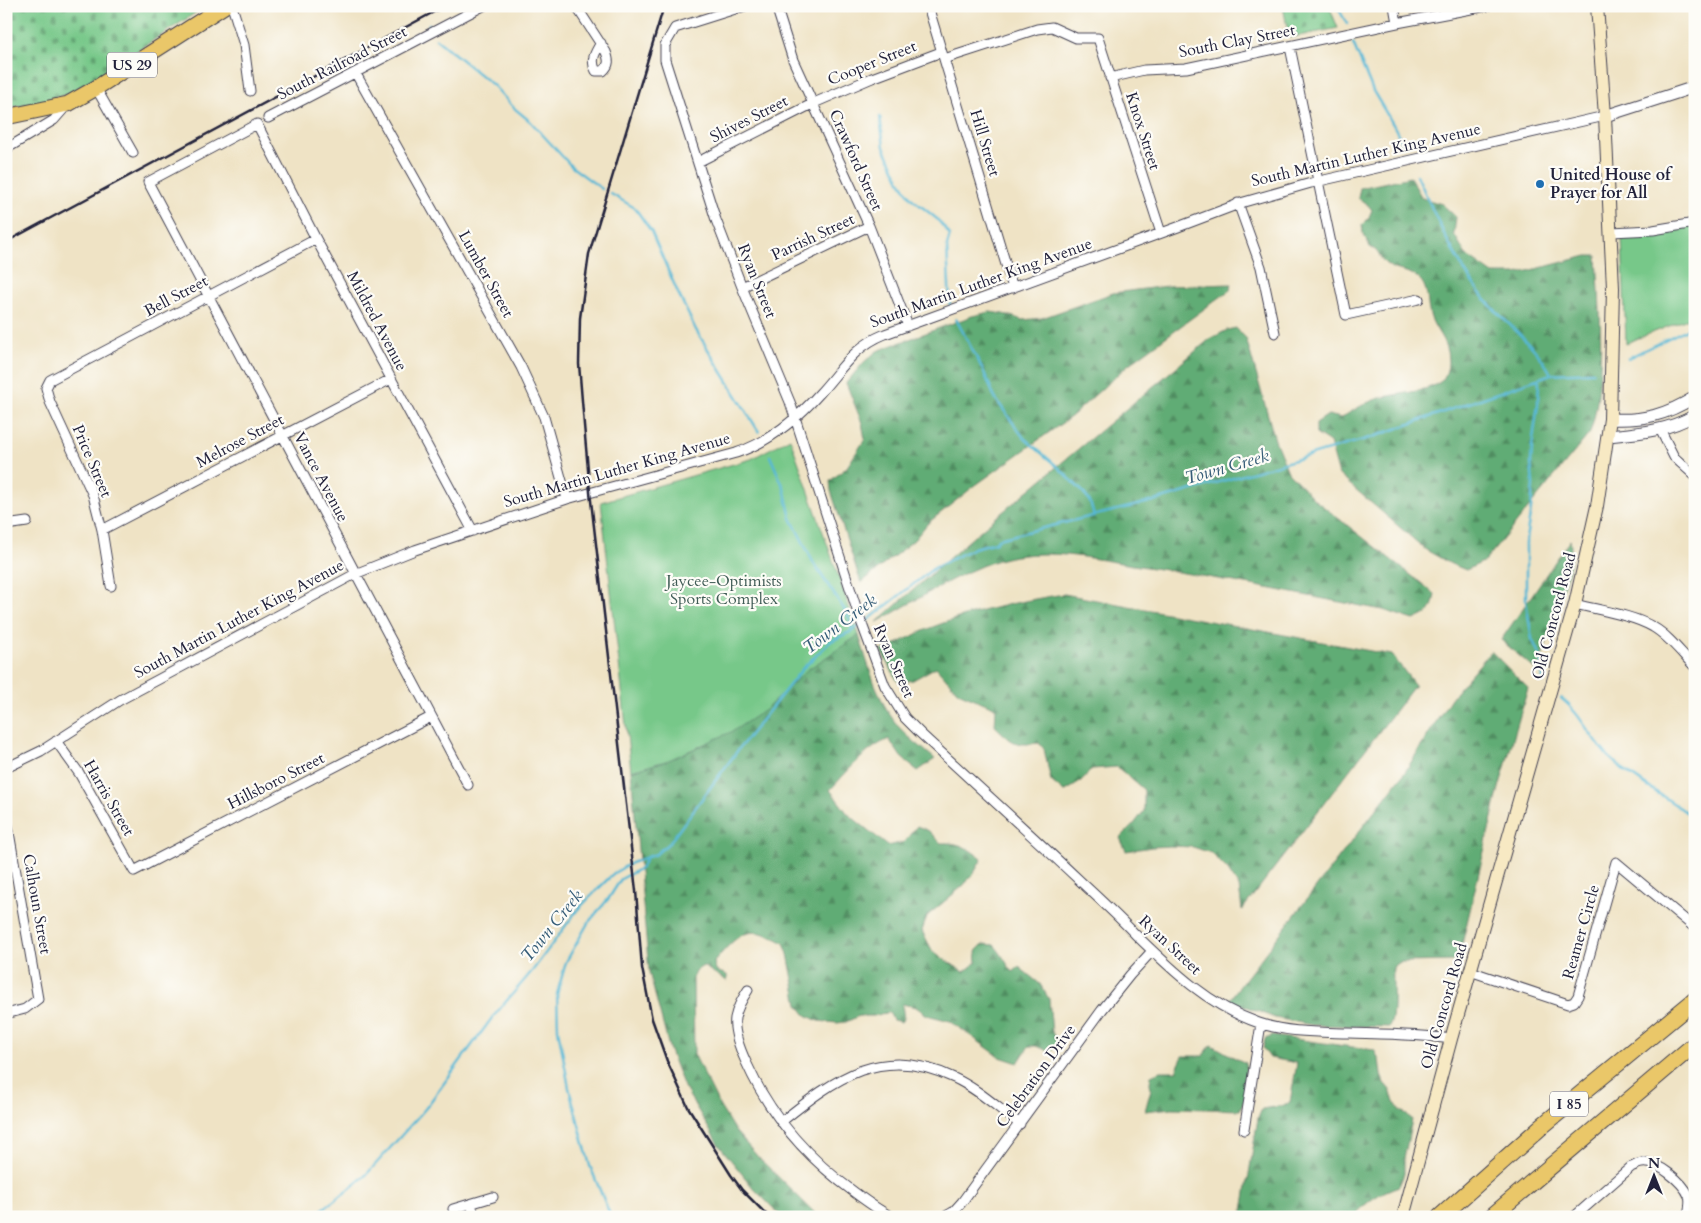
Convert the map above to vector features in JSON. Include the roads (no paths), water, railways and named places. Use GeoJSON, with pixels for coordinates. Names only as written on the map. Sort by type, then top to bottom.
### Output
{"type":"FeatureCollection","features":[{"type":"Feature","properties":{"kind":"highway","name":"I 85"},"geometry":{"type":"LineString","coordinates":[[1443,1214],[1542,1126],[1695,1000]]}},
{"type":"Feature","properties":{"kind":"highway","name":"I 85"},"geometry":{"type":"LineString","coordinates":[[1491,1217],[1695,1044]]}},
{"type":"Feature","properties":{"kind":"main road","name":"US 29"},"geometry":{"type":"LineString","coordinates":[[6,117],[68,104],[224,6]]}},
{"type":"Feature","properties":{"kind":"main road","name":"Old Concord Road"},"geometry":{"type":"LineString","coordinates":[[1403,1217],[1450,1039],[1575,604],[1597,506],[1610,419],[1613,307],[1612,232],[1596,6]]}},
{"type":"Feature","properties":{"kind":"street"},"geometry":{"type":"LineString","coordinates":[[232,6],[244,45],[250,91]]}},
{"type":"Feature","properties":{"kind":"street","name":"South Railroad Street"},"geometry":{"type":"LineString","coordinates":[[268,118],[356,74],[483,6]]}},
{"type":"Feature","properties":{"kind":"street"},"geometry":{"type":"LineString","coordinates":[[576,6],[602,45]]}},
{"type":"Feature","properties":{"kind":"street","name":"Ryan Street"},"geometry":{"type":"LineString","coordinates":[[745,6],[675,28],[665,45],[665,60],[716,220],[784,387],[859,616],[886,686],[905,718],[1032,835],[1152,951],[1216,1004],[1232,1013],[1261,1024],[1303,1032],[1397,1034],[1450,1039]]}},
{"type":"Feature","properties":{"kind":"street","name":"Crawford Street"},"geometry":{"type":"LineString","coordinates":[[776,6],[793,60],[869,226],[908,326]]}},
{"type":"Feature","properties":{"kind":"street","name":"Hill Street"},"geometry":{"type":"LineString","coordinates":[[928,6],[1013,288]]}},
{"type":"Feature","properties":{"kind":"street"},"geometry":{"type":"LineString","coordinates":[[1394,6],[1397,23]]}},
{"type":"Feature","properties":{"kind":"street","name":"South Clay Street"},"geometry":{"type":"LineString","coordinates":[[1110,78],[1144,70],[1186,68],[1397,23],[1487,6]]}},
{"type":"Feature","properties":{"kind":"street","name":"Cooper Street"},"geometry":{"type":"LineString","coordinates":[[814,103],[872,78],[943,55],[1037,29],[1052,28],[1076,38],[1098,38]]}},
{"type":"Feature","properties":{"kind":"street","name":"Knox Street"},"geometry":{"type":"LineString","coordinates":[[1098,38],[1161,234]]}},
{"type":"Feature","properties":{"kind":"street"},"geometry":{"type":"LineString","coordinates":[[1290,47],[1346,315],[1419,299]]}},
{"type":"Feature","properties":{"kind":"street","name":"Lumber Street"},"geometry":{"type":"LineString","coordinates":[[356,74],[521,367],[544,417],[567,500]]}},
{"type":"Feature","properties":{"kind":"street","name":"South Martin Luther King Avenue"},"geometry":{"type":"LineString","coordinates":[[6,768],[31,756],[120,700],[355,574],[416,550],[567,500],[742,451],[767,439],[816,398],[856,350],[875,338],[1238,204],[1319,181],[1605,116],[1695,87]]}},
{"type":"Feature","properties":{"kind":"street"},"geometry":{"type":"LineString","coordinates":[[96,88],[132,152]]}},
{"type":"Feature","properties":{"kind":"street","name":"Shives Street"},"geometry":{"type":"LineString","coordinates":[[698,162],[814,103]]}},
{"type":"Feature","properties":{"kind":"street"},"geometry":{"type":"LineString","coordinates":[[6,149],[54,120],[68,104]]}},
{"type":"Feature","properties":{"kind":"street","name":"Mildred Avenue"},"geometry":{"type":"LineString","coordinates":[[148,182],[256,124],[473,531]]}},
{"type":"Feature","properties":{"kind":"street","name":"Vance Avenue"},"geometry":{"type":"LineString","coordinates":[[148,182],[468,785]]}},
{"type":"Feature","properties":{"kind":"street"},"geometry":{"type":"LineString","coordinates":[[1238,204],[1262,267],[1275,333]]}},
{"type":"Feature","properties":{"kind":"street"},"geometry":{"type":"LineString","coordinates":[[1612,232],[1653,230],[1695,223]]}},
{"type":"Feature","properties":{"kind":"street","name":"Parrish Street"},"geometry":{"type":"LineString","coordinates":[[742,287],[869,226]]}},
{"type":"Feature","properties":{"kind":"street","name":"Bell Street"},"geometry":{"type":"LineString","coordinates":[[50,380],[316,239]]}},
{"type":"Feature","properties":{"kind":"street","name":"Melrose Street"},"geometry":{"type":"LineString","coordinates":[[102,530],[391,379]]}},
{"type":"Feature","properties":{"kind":"street","name":"Price Street"},"geometry":{"type":"LineString","coordinates":[[50,380],[46,388],[50,402],[94,494],[111,586]]}},
{"type":"Feature","properties":{"kind":"street"},"geometry":{"type":"LineString","coordinates":[[1610,419],[1632,420],[1646,418],[1676,408],[1695,398]]}},
{"type":"Feature","properties":{"kind":"street"},"geometry":{"type":"LineString","coordinates":[[1695,404],[1661,422],[1660,429],[1674,457],[1695,476]]}},
{"type":"Feature","properties":{"kind":"street"},"geometry":{"type":"LineString","coordinates":[[1608,436],[1646,433],[1685,421],[1695,415]]}},
{"type":"Feature","properties":{"kind":"street"},"geometry":{"type":"LineString","coordinates":[[6,525],[27,522]]}},
{"type":"Feature","properties":{"kind":"street"},"geometry":{"type":"LineString","coordinates":[[1575,604],[1627,617],[1652,626],[1662,633],[1695,667]]}},
{"type":"Feature","properties":{"kind":"street","name":"Hillsboro Street"},"geometry":{"type":"LineString","coordinates":[[134,871],[431,718]]}},
{"type":"Feature","properties":{"kind":"street","name":"Harris Street"},"geometry":{"type":"LineString","coordinates":[[56,741],[78,773],[134,871]]}},
{"type":"Feature","properties":{"kind":"street","name":"Calhoun Street"},"geometry":{"type":"LineString","coordinates":[[6,815],[38,999],[25,1009],[6,1014]]}},
{"type":"Feature","properties":{"kind":"street","name":"Reamer Circle"},"geometry":{"type":"LineString","coordinates":[[1470,971],[1568,1004],[1574,1002],[1578,996],[1616,862],[1695,928]]}},
{"type":"Feature","properties":{"kind":"street","name":"Celebration Drive"},"geometry":{"type":"LineString","coordinates":[[944,1217],[953,1212],[962,1202],[1102,1010],[1152,951]]}},
{"type":"Feature","properties":{"kind":"street"},"geometry":{"type":"LineString","coordinates":[[748,990],[740,1002],[735,1019],[736,1033],[742,1053],[753,1078],[781,1122],[801,1147],[835,1178],[879,1211],[892,1217]]}},
{"type":"Feature","properties":{"kind":"street"},"geometry":{"type":"LineString","coordinates":[[1244,1130],[1261,1024]]}},
{"type":"Feature","properties":{"kind":"street"},"geometry":{"type":"LineString","coordinates":[[781,1122],[837,1080],[866,1068],[894,1063],[925,1067],[954,1078],[1020,1124]]}},
{"type":"Feature","properties":{"kind":"street"},"geometry":{"type":"LineString","coordinates":[[1574,1217],[1631,1167],[1642,1163],[1653,1164],[1668,1172],[1678,1182],[1688,1194],[1690,1201],[1686,1213]]}},
{"type":"Feature","properties":{"kind":"street"},"geometry":{"type":"LineString","coordinates":[[453,1209],[493,1197]]}},
{"type":"Feature","properties":{"kind":"street"},"geometry":{"type":"LineString","coordinates":[[471,1204],[475,1217]]}},
{"type":"Feature","properties":{"kind":"waterway"},"geometry":{"type":"LineString","coordinates":[[1337,6],[1347,24]]}},
{"type":"Feature","properties":{"kind":"waterway"},"geometry":{"type":"LineString","coordinates":[[429,24],[429,30]]}},
{"type":"Feature","properties":{"kind":"waterway"},"geometry":{"type":"LineString","coordinates":[[436,39],[494,86],[514,108],[531,122],[572,167],[602,189]]}},
{"type":"Feature","properties":{"kind":"waterway"},"geometry":{"type":"LineString","coordinates":[[1353,43],[1373,91],[1404,146]]}},
{"type":"Feature","properties":{"kind":"waterway"},"geometry":{"type":"LineString","coordinates":[[880,117],[884,147],[900,181],[911,198],[937,219],[950,235],[947,246],[950,306]]}},
{"type":"Feature","properties":{"kind":"waterway"},"geometry":{"type":"LineString","coordinates":[[1417,175],[1445,236],[1470,279],[1489,303],[1536,352],[1551,374]]}},
{"type":"Feature","properties":{"kind":"waterway"},"geometry":{"type":"LineString","coordinates":[[611,194],[635,208],[651,231],[696,330],[759,432]]}},
{"type":"Feature","properties":{"kind":"waterway"},"geometry":{"type":"LineString","coordinates":[[956,319],[983,370],[995,398],[1024,438],[1059,468],[1083,492],[1090,502],[1094,516]]}},
{"type":"Feature","properties":{"kind":"waterway","name":"Town Creek"},"geometry":{"type":"LineString","coordinates":[[1628,358],[1695,325]]}},
{"type":"Feature","properties":{"kind":"waterway","name":"Town Creek"},"geometry":{"type":"LineString","coordinates":[[312,1217],[366,1175],[425,1109],[492,1018],[533,970],[578,909],[614,873],[631,863],[656,854],[670,842],[738,750],[803,668],[831,641],[852,631],[872,617],[934,568],[974,548],[996,542],[998,539],[1158,500],[1373,437],[1551,374],[1593,372]]}},
{"type":"Feature","properties":{"kind":"waterway"},"geometry":{"type":"LineString","coordinates":[[1539,378],[1538,404],[1532,446],[1533,484],[1531,509],[1526,539],[1526,602],[1532,639],[1542,660],[1543,683]]}},
{"type":"Feature","properties":{"kind":"waterway"},"geometry":{"type":"LineString","coordinates":[[770,456],[784,488],[791,518],[814,564],[846,612],[852,631]]}},
{"type":"Feature","properties":{"kind":"waterway"},"geometry":{"type":"LineString","coordinates":[[1561,698],[1575,712],[1610,758],[1630,775],[1695,819]]}},
{"type":"Feature","properties":{"kind":"waterway"},"geometry":{"type":"LineString","coordinates":[[611,1217],[590,1166],[569,1088],[558,1029],[557,994],[566,962],[588,923],[609,898],[621,879],[641,868],[646,859]]}},
{"type":"Feature","properties":{"kind":"railway"},"geometry":{"type":"LineString","coordinates":[[6,242],[445,6]]}},
{"type":"Feature","properties":{"kind":"railway"},"geometry":{"type":"LineString","coordinates":[[664,6],[589,254],[580,318],[579,364],[584,425],[636,891],[642,968],[652,1019],[667,1061],[688,1107],[742,1190],[769,1217]]}},
{"type":"Feature","properties":{"kind":"place","name":"United House of Prayer for All"},"geometry":{"type":"Point","coordinates":[1540,184]}},
{"type":"Feature","properties":{"kind":"park label","name":"Jaycee-Optimists Sports Complex"},"geometry":{"type":"Point","coordinates":[724,590]}}]}
